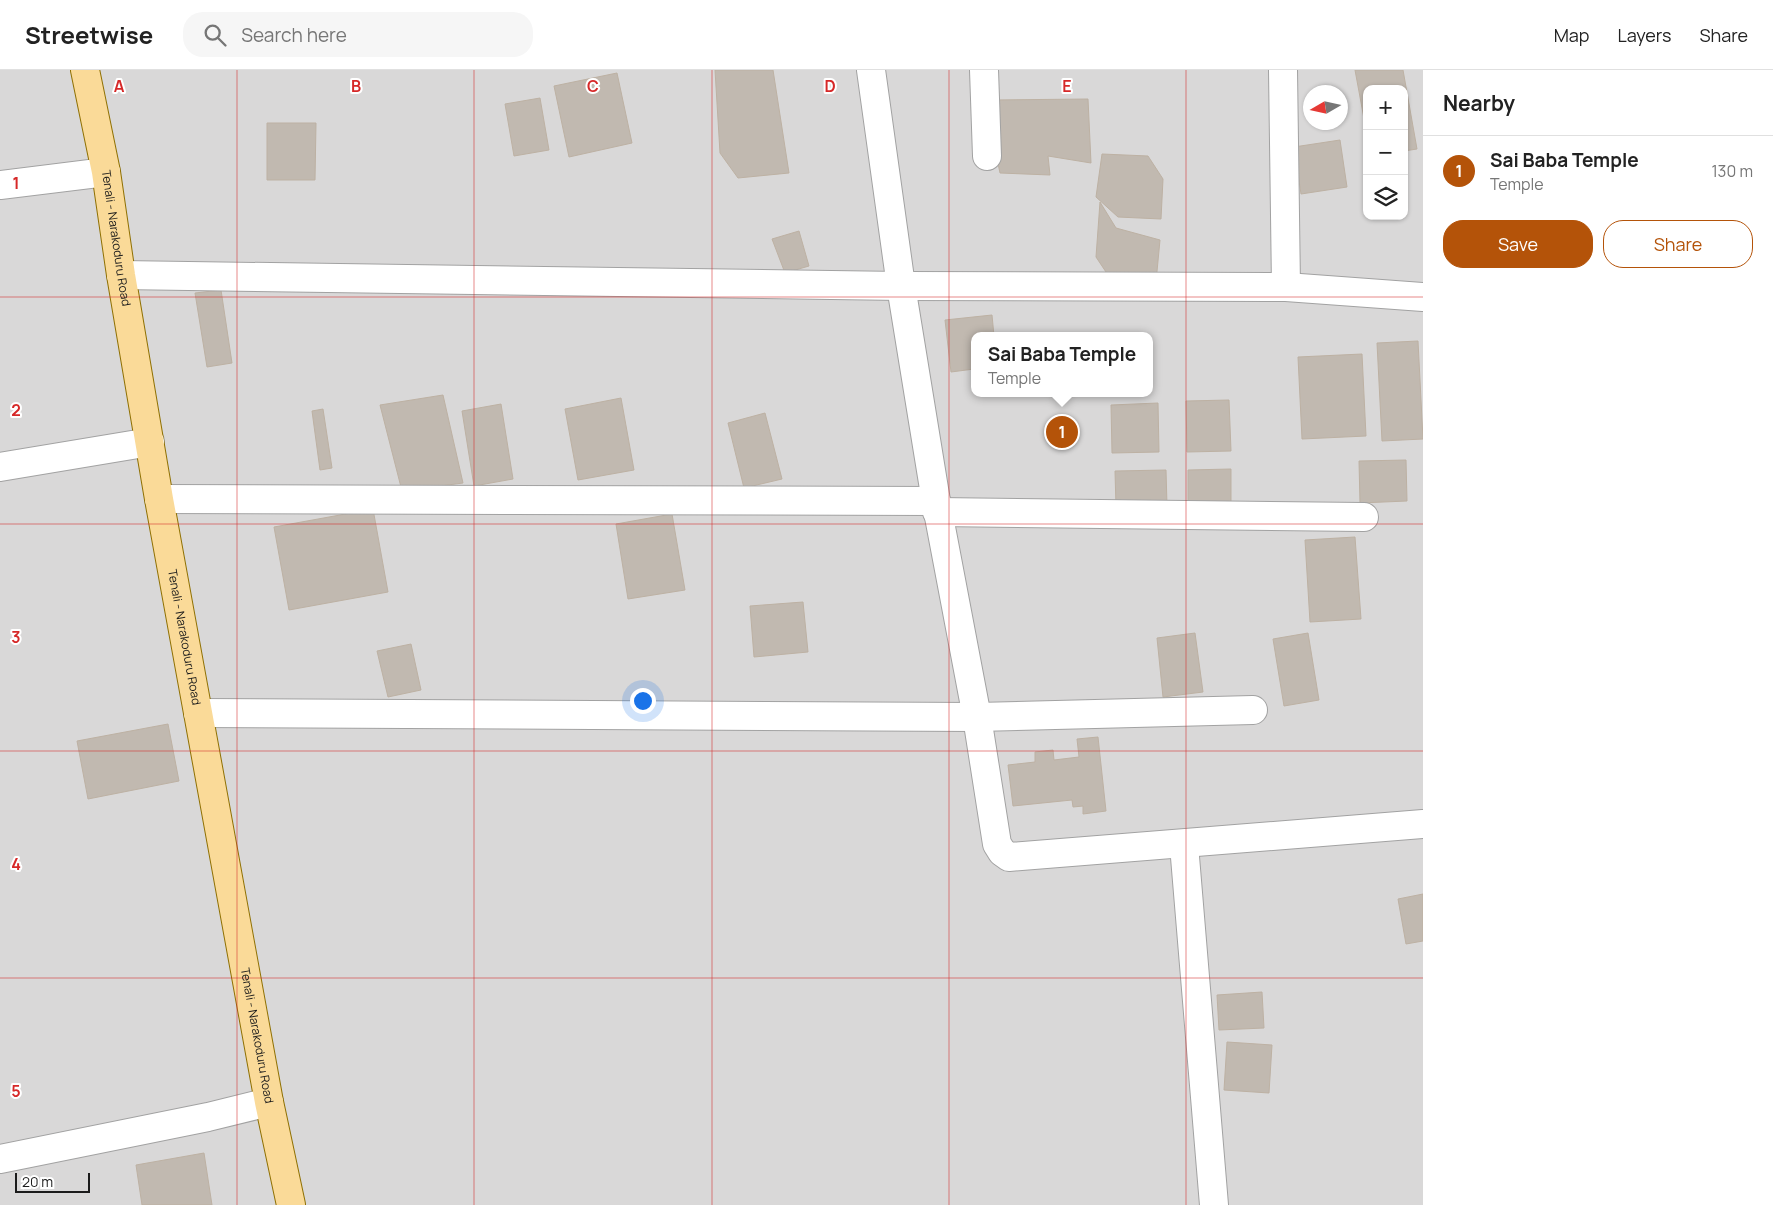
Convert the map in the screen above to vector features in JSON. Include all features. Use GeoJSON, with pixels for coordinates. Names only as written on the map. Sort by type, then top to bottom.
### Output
{"type":"FeatureCollection","features":[{"type":"Feature","properties":{"kind":"main road","name":"Tenali - Narakoduru Road"},"geometry":{"type":"LineString","coordinates":[[85,70],[106,172],[121,275],[198,713],[269,1102],[291,1205]]}},
{"type":"Feature","properties":{"kind":"street"},"geometry":{"type":"LineString","coordinates":[[871,70],[901,286],[936,507],[977,717],[997,844],[1002,852],[1009,857],[1184,845],[1423,824]]}},
{"type":"Feature","properties":{"kind":"street"},"geometry":{"type":"LineString","coordinates":[[984,70],[987,156]]}},
{"type":"Feature","properties":{"kind":"street"},"geometry":{"type":"LineString","coordinates":[[1283,70],[1286,288]]}},
{"type":"Feature","properties":{"kind":"street"},"geometry":{"type":"LineString","coordinates":[[0,186],[106,172]]}},
{"type":"Feature","properties":{"kind":"street"},"geometry":{"type":"LineString","coordinates":[[121,275],[901,286],[1286,288],[1423,297]]}},
{"type":"Feature","properties":{"kind":"street"},"geometry":{"type":"LineString","coordinates":[[0,467],[150,442]]}},
{"type":"Feature","properties":{"kind":"street"},"geometry":{"type":"LineString","coordinates":[[160,499],[936,507],[1364,517]]}},
{"type":"Feature","properties":{"kind":"street"},"geometry":{"type":"LineString","coordinates":[[198,713],[977,717],[1254,710]]}},
{"type":"Feature","properties":{"kind":"street"},"geometry":{"type":"LineString","coordinates":[[1184,845],[1214,1205]]}},
{"type":"Feature","properties":{"kind":"street"},"geometry":{"type":"LineString","coordinates":[[0,1159],[208,1117],[269,1102]]}},
{"type":"Feature","properties":{"kind":"shaded area"},"geometry":{"type":"Polygon","coordinates":[[[0,70],[1423,70],[1423,1205],[0,1205],[0,70]]]}},
{"type":"Feature","properties":{"kind":"building"},"geometry":{"type":"Polygon","coordinates":[[[715,70],[773,70],[789,173],[738,178],[720,153],[715,70]]]}},
{"type":"Feature","properties":{"kind":"building"},"geometry":{"type":"Polygon","coordinates":[[[1355,70],[1403,70],[1406,85],[1363,85],[1363,113],[1355,70]]]}},
{"type":"Feature","properties":{"kind":"building"},"geometry":{"type":"Polygon","coordinates":[[[617,73],[632,143],[569,157],[554,86],[617,73]]]}},
{"type":"Feature","properties":{"kind":"building"},"geometry":{"type":"Polygon","coordinates":[[[540,98],[549,150],[514,156],[505,104],[540,98]]]}},
{"type":"Feature","properties":{"kind":"building"},"geometry":{"type":"Polygon","coordinates":[[[1408,98],[1417,149],[1408,150],[1408,98]]]}},
{"type":"Feature","properties":{"kind":"building"},"geometry":{"type":"Polygon","coordinates":[[[1088,99],[1091,163],[1048,156],[1050,175],[1000,173],[996,154],[992,100],[1088,99]]]}},
{"type":"Feature","properties":{"kind":"building"},"geometry":{"type":"Polygon","coordinates":[[[267,123],[316,123],[315,180],[267,180],[267,123]]]}},
{"type":"Feature","properties":{"kind":"building"},"geometry":{"type":"Polygon","coordinates":[[[1340,140],[1347,187],[1301,194],[1294,147],[1340,140]]]}},
{"type":"Feature","properties":{"kind":"building"},"geometry":{"type":"Polygon","coordinates":[[[1102,154],[1148,156],[1163,179],[1161,219],[1118,217],[1096,197],[1102,154]]]}},
{"type":"Feature","properties":{"kind":"building"},"geometry":{"type":"Polygon","coordinates":[[[1100,202],[1116,228],[1160,240],[1156,282],[1116,287],[1096,257],[1100,202]]]}},
{"type":"Feature","properties":{"kind":"building"},"geometry":{"type":"Polygon","coordinates":[[[799,231],[809,266],[785,273],[772,239],[799,231]]]}},
{"type":"Feature","properties":{"kind":"building"},"geometry":{"type":"Polygon","coordinates":[[[221,290],[232,363],[207,367],[195,293],[221,290]]]}},
{"type":"Feature","properties":{"kind":"building"},"geometry":{"type":"Polygon","coordinates":[[[992,315],[994,332],[971,332],[971,369],[951,372],[945,320],[992,315]]]}},
{"type":"Feature","properties":{"kind":"building"},"geometry":{"type":"Polygon","coordinates":[[[1418,341],[1423,439],[1382,441],[1377,343],[1418,341]]]}},
{"type":"Feature","properties":{"kind":"building"},"geometry":{"type":"Polygon","coordinates":[[[1362,354],[1366,436],[1302,439],[1298,357],[1362,354]]]}},
{"type":"Feature","properties":{"kind":"building"},"geometry":{"type":"Polygon","coordinates":[[[443,395],[463,483],[402,491],[380,405],[443,395]]]}},
{"type":"Feature","properties":{"kind":"building"},"geometry":{"type":"Polygon","coordinates":[[[621,398],[634,470],[578,480],[565,409],[621,398]]]}},
{"type":"Feature","properties":{"kind":"building"},"geometry":{"type":"Polygon","coordinates":[[[1229,400],[1231,451],[1187,452],[1186,401],[1229,400]]]}},
{"type":"Feature","properties":{"kind":"building"},"geometry":{"type":"Polygon","coordinates":[[[1158,403],[1159,452],[1112,453],[1111,405],[1158,403]]]}},
{"type":"Feature","properties":{"kind":"building"},"geometry":{"type":"Polygon","coordinates":[[[501,404],[513,479],[474,486],[462,411],[501,404]]]}},
{"type":"Feature","properties":{"kind":"building"},"geometry":{"type":"Polygon","coordinates":[[[323,409],[332,468],[320,470],[312,411],[323,409]]]}},
{"type":"Feature","properties":{"kind":"building"},"geometry":{"type":"Polygon","coordinates":[[[765,413],[782,479],[744,488],[728,423],[765,413]]]}},
{"type":"Feature","properties":{"kind":"building"},"geometry":{"type":"Polygon","coordinates":[[[1406,460],[1407,501],[1360,503],[1359,461],[1406,460]]]}},
{"type":"Feature","properties":{"kind":"building"},"geometry":{"type":"Polygon","coordinates":[[[1231,469],[1231,507],[1188,508],[1188,470],[1231,469]]]}},
{"type":"Feature","properties":{"kind":"building"},"geometry":{"type":"Polygon","coordinates":[[[1166,470],[1167,506],[1116,507],[1115,471],[1166,470]]]}},
{"type":"Feature","properties":{"kind":"building"},"geometry":{"type":"Polygon","coordinates":[[[373,509],[388,592],[289,610],[274,527],[373,509]]]}},
{"type":"Feature","properties":{"kind":"building"},"geometry":{"type":"Polygon","coordinates":[[[672,514],[685,590],[628,599],[616,524],[672,514]]]}},
{"type":"Feature","properties":{"kind":"building"},"geometry":{"type":"Polygon","coordinates":[[[1355,537],[1361,619],[1310,622],[1305,540],[1355,537]]]}},
{"type":"Feature","properties":{"kind":"building"},"geometry":{"type":"Polygon","coordinates":[[[803,602],[808,652],[754,657],[750,606],[803,602]]]}},
{"type":"Feature","properties":{"kind":"building"},"geometry":{"type":"Polygon","coordinates":[[[1195,633],[1203,692],[1163,697],[1157,638],[1195,633]]]}},
{"type":"Feature","properties":{"kind":"building"},"geometry":{"type":"Polygon","coordinates":[[[1308,633],[1319,700],[1284,706],[1273,639],[1308,633]]]}},
{"type":"Feature","properties":{"kind":"building"},"geometry":{"type":"Polygon","coordinates":[[[411,644],[421,690],[388,697],[377,651],[411,644]]]}},
{"type":"Feature","properties":{"kind":"building"},"geometry":{"type":"Polygon","coordinates":[[[168,724],[179,781],[88,799],[77,741],[168,724]]]}},
{"type":"Feature","properties":{"kind":"building"},"geometry":{"type":"Polygon","coordinates":[[[1098,737],[1106,811],[1083,814],[1083,806],[1073,807],[1072,800],[1013,806],[1008,765],[1035,762],[1035,752],[1053,750],[1054,760],[1079,757],[1077,739],[1098,737]]]}},
{"type":"Feature","properties":{"kind":"building"},"geometry":{"type":"Polygon","coordinates":[[[1423,894],[1423,941],[1406,944],[1398,899],[1423,894]]]}},
{"type":"Feature","properties":{"kind":"building"},"geometry":{"type":"Polygon","coordinates":[[[1262,992],[1264,1028],[1219,1030],[1217,995],[1262,992]]]}},
{"type":"Feature","properties":{"kind":"building"},"geometry":{"type":"Polygon","coordinates":[[[1227,1042],[1272,1045],[1269,1093],[1224,1090],[1227,1042]]]}},
{"type":"Feature","properties":{"kind":"building"},"geometry":{"type":"Polygon","coordinates":[[[204,1153],[212,1205],[142,1205],[136,1165],[204,1153]]]}},
{"type":"Feature","properties":{"kind":"place","name":"Sai Baba Temple"},"geometry":{"type":"Point","coordinates":[1062,432]}}]}
